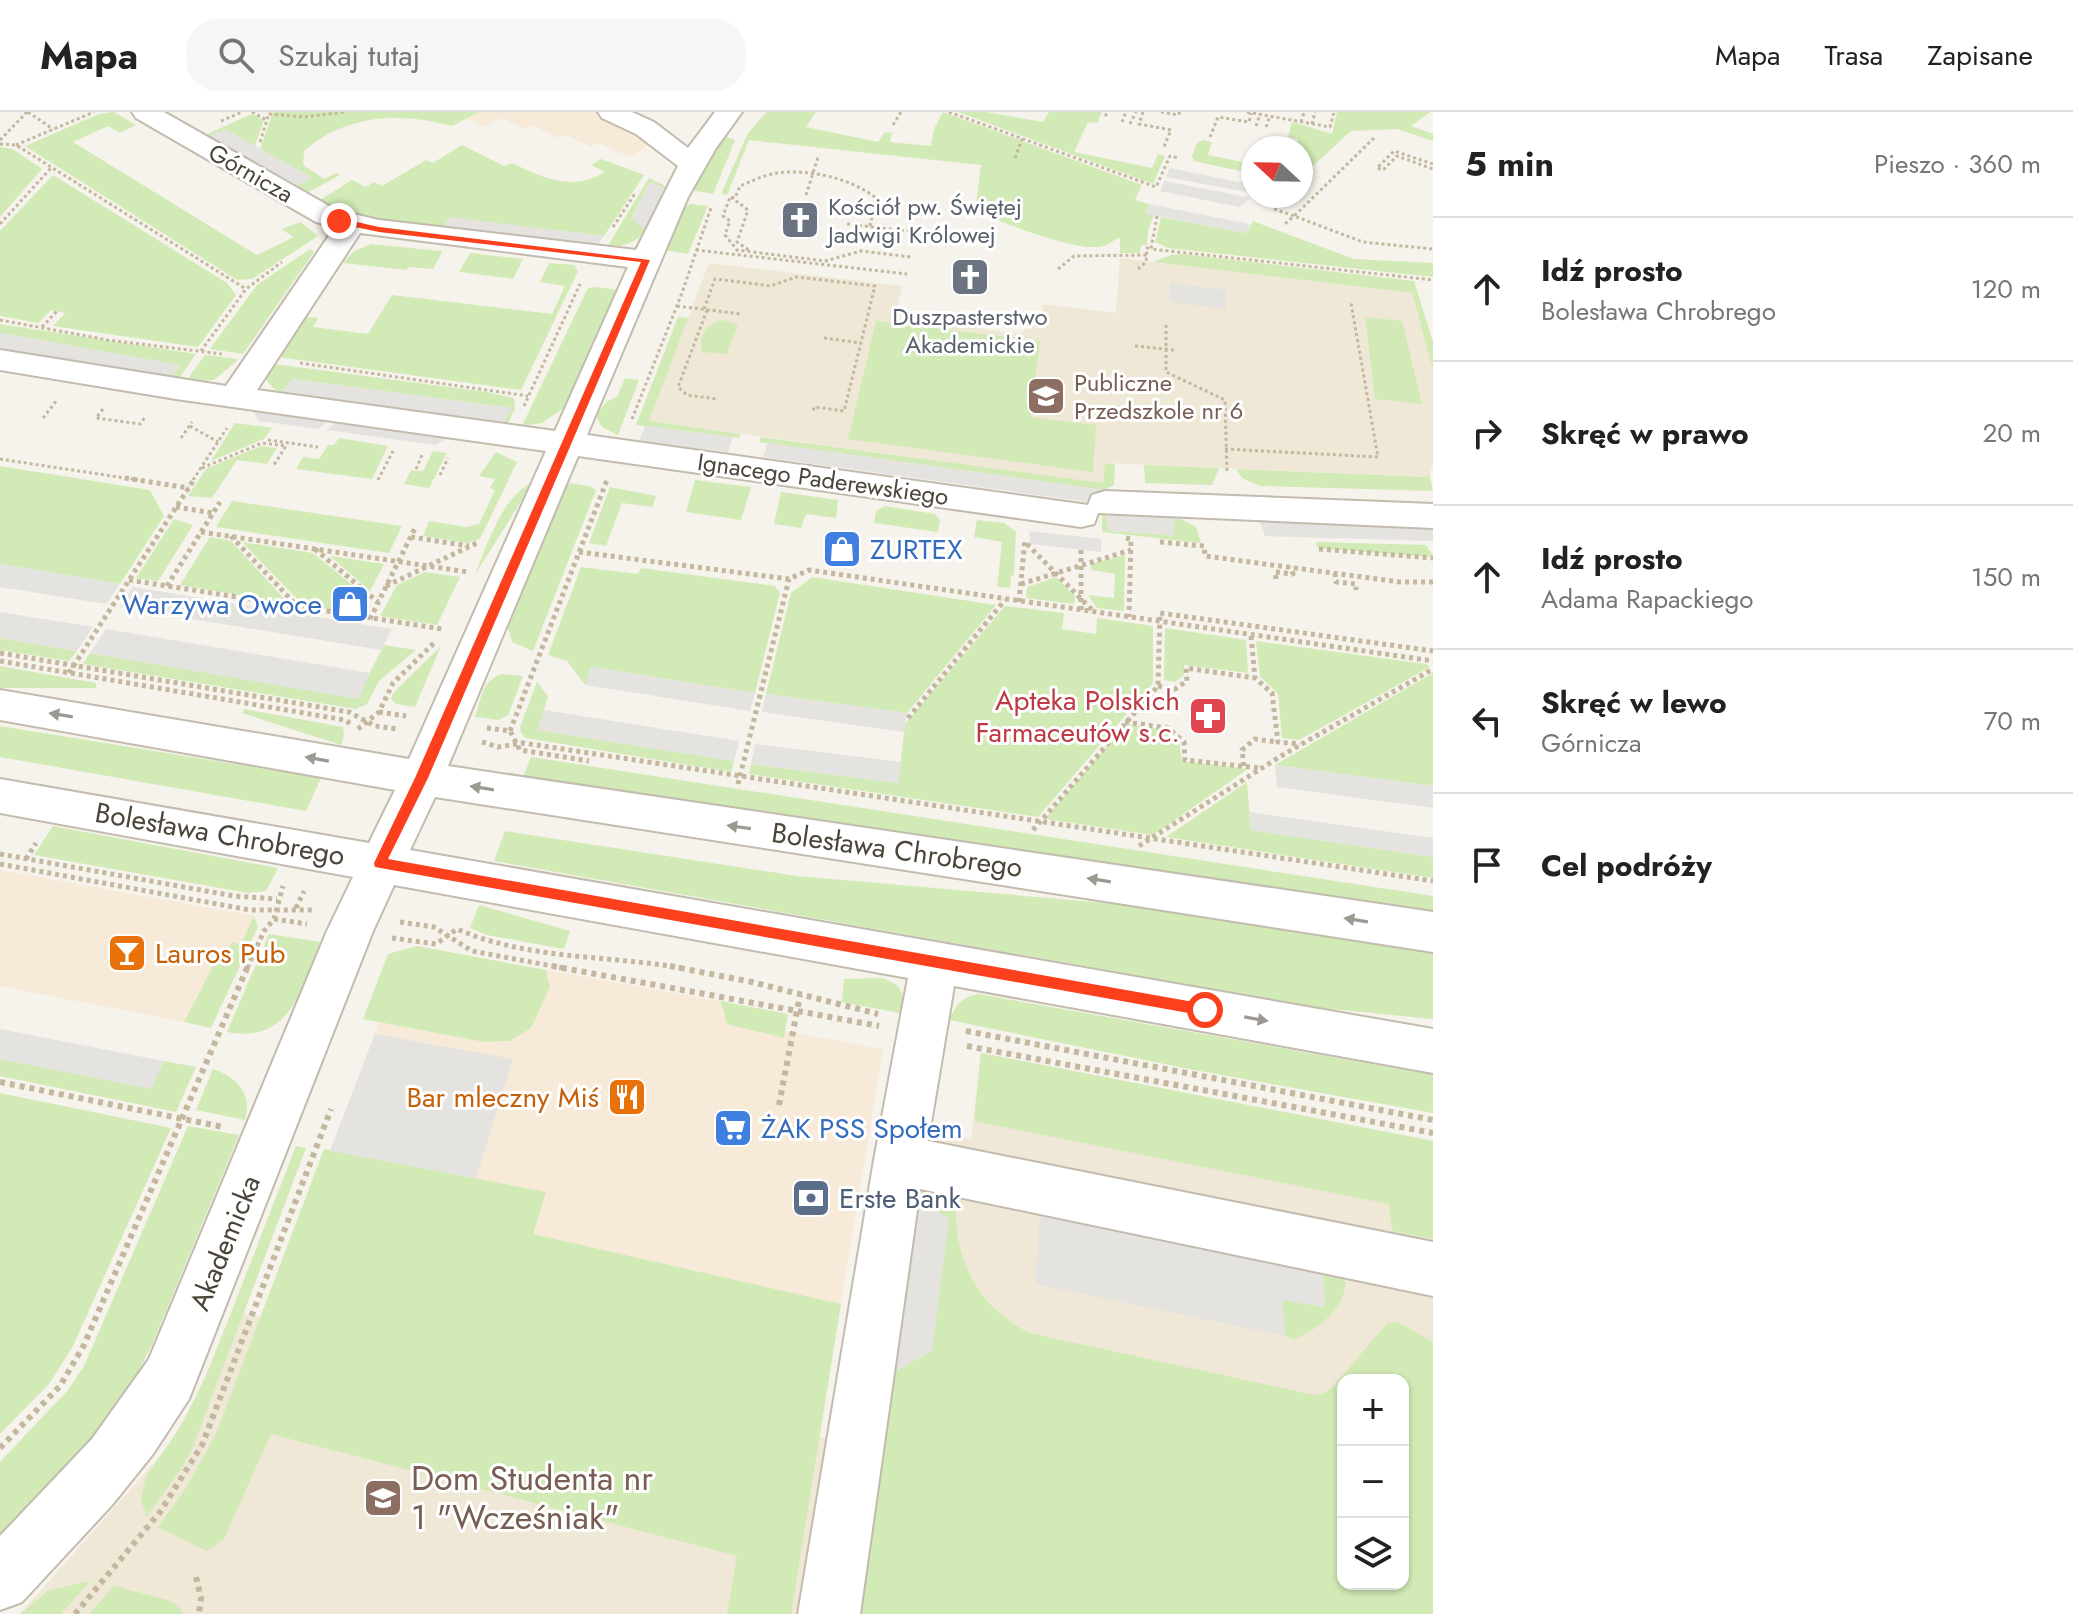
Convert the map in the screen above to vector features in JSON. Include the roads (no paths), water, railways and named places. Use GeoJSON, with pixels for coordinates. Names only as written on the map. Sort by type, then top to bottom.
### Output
{"type":"FeatureCollection","features":[{"type":"Feature","properties":{"kind":"street","name":"Górnicza"},"geometry":{"type":"LineString","coordinates":[[145,112],[316,210],[351,224],[646,260]]}},
{"type":"Feature","properties":{"kind":"street"},"geometry":{"type":"LineString","coordinates":[[611,112],[645,128],[692,164]]}},
{"type":"Feature","properties":{"kind":"street","name":"Akademicka"},"geometry":{"type":"LineString","coordinates":[[0,1580],[125,1447],[151,1412],[169,1379],[354,923],[422,778],[646,260],[692,164],[729,112]]}},
{"type":"Feature","properties":{"kind":"street"},"geometry":{"type":"LineString","coordinates":[[234,408],[351,224]]}},
{"type":"Feature","properties":{"kind":"street","name":"Ignacego Paderewskiego"},"geometry":{"type":"LineString","coordinates":[[0,360],[234,408],[509,435],[1093,509],[1433,516]]}},
{"type":"Feature","properties":{"kind":"street","name":"Bolesława Chrobrego"},"geometry":{"type":"LineString","coordinates":[[0,705],[360,748],[391,763],[419,749],[440,731]]}},
{"type":"Feature","properties":{"kind":"street","name":"Bolesława Chrobrego"},"geometry":{"type":"LineString","coordinates":[[360,748],[422,778],[1433,932]]}},
{"type":"Feature","properties":{"kind":"street","name":"Bolesława Chrobrego"},"geometry":{"type":"LineString","coordinates":[[0,796],[1433,1051]]}},
{"type":"Feature","properties":{"kind":"street"},"geometry":{"type":"LineString","coordinates":[[829,1614],[899,1160],[935,960]]}},
{"type":"Feature","properties":{"kind":"street"},"geometry":{"type":"LineString","coordinates":[[899,1160],[1433,1269]]}},
{"type":"Feature","properties":{"kind":"place","name":"Kościół pw. Świętej Jadwigi Królowej"},"geometry":{"type":"Point","coordinates":[800,220]}},
{"type":"Feature","properties":{"kind":"place","name":"Duszpasterstwo Akademickie"},"geometry":{"type":"Point","coordinates":[970,277]}},
{"type":"Feature","properties":{"kind":"place","name":"Publiczne Przedszkole nr 6"},"geometry":{"type":"Point","coordinates":[1046,396]}},
{"type":"Feature","properties":{"kind":"place","name":"ZURTEX"},"geometry":{"type":"Point","coordinates":[842,549]}},
{"type":"Feature","properties":{"kind":"place","name":"Warzywa Owoce"},"geometry":{"type":"Point","coordinates":[350,604]}},
{"type":"Feature","properties":{"kind":"place","name":"Apteka Polskich Farmaceutów s.c."},"geometry":{"type":"Point","coordinates":[1208,716]}},
{"type":"Feature","properties":{"kind":"place","name":"Lauros Pub"},"geometry":{"type":"Point","coordinates":[127,953]}},
{"type":"Feature","properties":{"kind":"place","name":"Bar mleczny Miś"},"geometry":{"type":"Point","coordinates":[627,1097]}},
{"type":"Feature","properties":{"kind":"place","name":"ŻAK PSS Społem"},"geometry":{"type":"Point","coordinates":[733,1128]}},
{"type":"Feature","properties":{"kind":"place","name":"Erste Bank"},"geometry":{"type":"Point","coordinates":[811,1198]}},
{"type":"Feature","properties":{"kind":"place","name":"Dom Studenta nr 1 \"Wcześniak\""},"geometry":{"type":"Point","coordinates":[383,1498]}}]}
